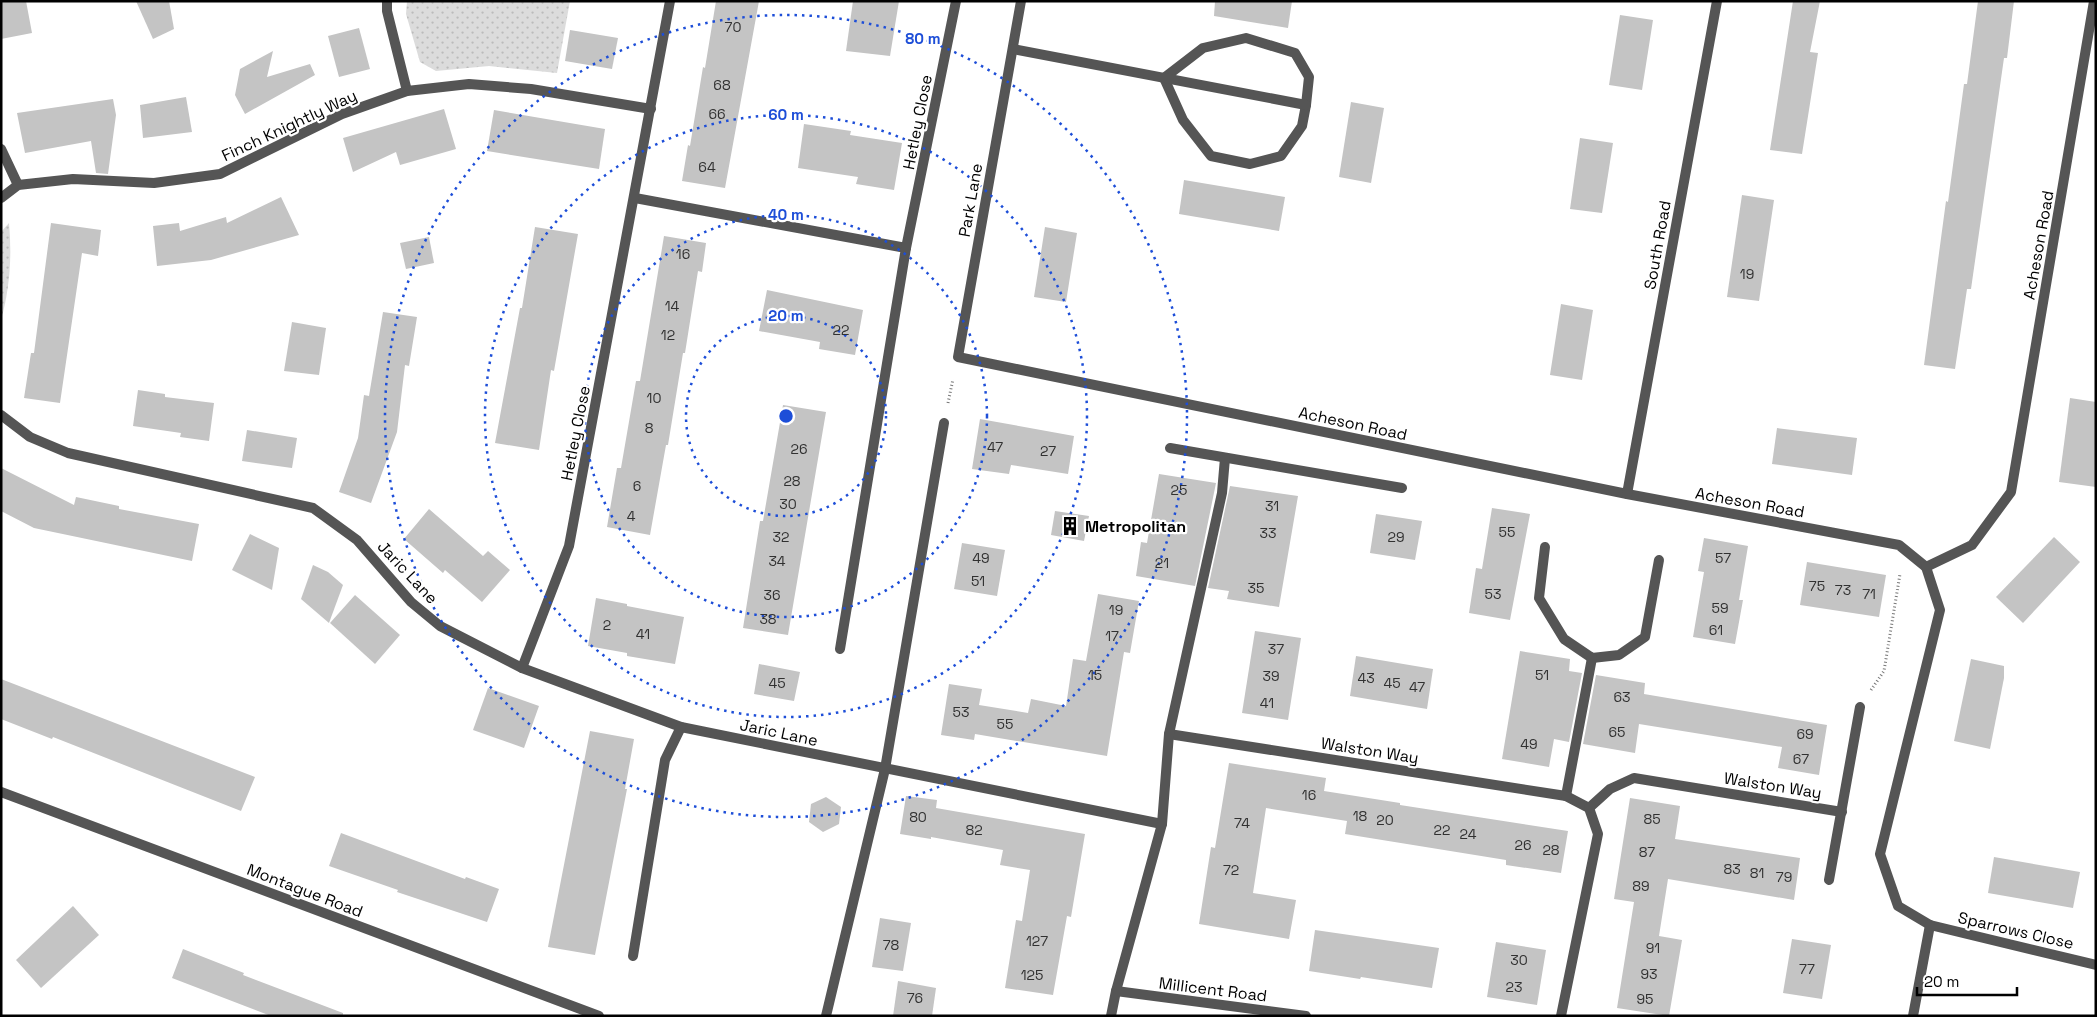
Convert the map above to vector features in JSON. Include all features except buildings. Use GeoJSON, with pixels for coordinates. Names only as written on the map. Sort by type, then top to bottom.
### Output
{"type":"FeatureCollection","features":[{"type":"Feature","properties":{"kind":"street"},"geometry":{"type":"LineString","coordinates":[[387,1],[387,11],[407,91]]}},
{"type":"Feature","properties":{"kind":"street","name":"Hetley Close"},"geometry":{"type":"LineString","coordinates":[[522,668],[569,546],[670,1]]}},
{"type":"Feature","properties":{"kind":"street","name":"Hetley Close"},"geometry":{"type":"LineString","coordinates":[[840,649],[906,248],[956,1]]}},
{"type":"Feature","properties":{"kind":"street","name":"Park Lane"},"geometry":{"type":"LineString","coordinates":[[958,357],[1021,1]]}},
{"type":"Feature","properties":{"kind":"street","name":"South Road"},"geometry":{"type":"LineString","coordinates":[[1627,494],[1717,1]]}},
{"type":"Feature","properties":{"kind":"street","name":"Acheson Road"},"geometry":{"type":"LineString","coordinates":[[958,357],[1627,494],[1899,545],[1926,567],[1972,545],[2011,492],[2094,1]]}},
{"type":"Feature","properties":{"kind":"street"},"geometry":{"type":"LineString","coordinates":[[1246,38],[1295,53],[1309,77],[1302,126],[1281,156],[1250,164],[1211,156],[1183,120],[1164,78],[1203,48],[1246,38]]}},
{"type":"Feature","properties":{"kind":"street"},"geometry":{"type":"LineString","coordinates":[[1013,49],[1306,105]]}},
{"type":"Feature","properties":{"kind":"street","name":"Finch Knightly Way"},"geometry":{"type":"LineString","coordinates":[[18,185],[73,180],[154,183],[220,174],[342,114],[407,91],[478,85],[531,89],[651,109]]}},
{"type":"Feature","properties":{"kind":"street"},"geometry":{"type":"LineString","coordinates":[[1,149],[18,185],[1,198]]}},
{"type":"Feature","properties":{"kind":"street"},"geometry":{"type":"LineString","coordinates":[[635,198],[906,248]]}},
{"type":"Feature","properties":{"kind":"street","name":"Jaric Lane"},"geometry":{"type":"LineString","coordinates":[[1,415],[30,437],[68,453],[313,508],[357,540],[411,602],[440,626],[522,668],[680,727],[1162,824]]}},
{"type":"Feature","properties":{"kind":"street"},"geometry":{"type":"LineString","coordinates":[[826,1016],[885,769],[944,423]]}},
{"type":"Feature","properties":{"kind":"street"},"geometry":{"type":"LineString","coordinates":[[1170,448],[1402,488]]}},
{"type":"Feature","properties":{"kind":"street"},"geometry":{"type":"LineString","coordinates":[[1111,1016],[1116,991],[1162,824],[1169,734],[1222,493],[1225,458]]}},
{"type":"Feature","properties":{"kind":"street"},"geometry":{"type":"LineString","coordinates":[[1545,547],[1539,598],[1564,639],[1592,658],[1619,655],[1644,638],[1659,560]]}},
{"type":"Feature","properties":{"kind":"street","name":"Sparrows Close"},"geometry":{"type":"LineString","coordinates":[[1926,567],[1940,610],[1880,854],[1898,906],[1930,925],[2096,965]]}},
{"type":"Feature","properties":{"kind":"street"},"geometry":{"type":"LineString","coordinates":[[1566,796],[1592,658]]}},
{"type":"Feature","properties":{"kind":"street","name":"Walston Way"},"geometry":{"type":"LineString","coordinates":[[1829,880],[1860,707]]}},
{"type":"Feature","properties":{"kind":"street"},"geometry":{"type":"LineString","coordinates":[[633,956],[665,760],[680,727]]}},
{"type":"Feature","properties":{"kind":"street","name":"Walston Way"},"geometry":{"type":"LineString","coordinates":[[1169,734],[1566,796],[1589,808],[1610,788],[1634,778],[1842,812]]}},
{"type":"Feature","properties":{"kind":"street","name":"Montague Road"},"geometry":{"type":"LineString","coordinates":[[1,792],[598,1016]]}},
{"type":"Feature","properties":{"kind":"street"},"geometry":{"type":"LineString","coordinates":[[1561,1016],[1598,834],[1589,808]]}},
{"type":"Feature","properties":{"kind":"street"},"geometry":{"type":"LineString","coordinates":[[1913,1016],[1930,925]]}},
{"type":"Feature","properties":{"kind":"street","name":"Millicent Road"},"geometry":{"type":"LineString","coordinates":[[1116,991],[1306,1016]]}},
{"type":"Feature","properties":{"kind":"path"},"geometry":{"type":"LineString","coordinates":[[944,423],[958,357]]}},
{"type":"Feature","properties":{"kind":"path"},"geometry":{"type":"LineString","coordinates":[[1860,707],[1884,671],[1901,570]]}},
{"type":"Feature","properties":{"kind":"shaded area"},"geometry":{"type":"Polygon","coordinates":[[[407,1],[570,1],[557,73],[489,66],[436,71],[420,62],[406,14],[407,1]]]}},
{"type":"Feature","properties":{"kind":"shaded area"},"geometry":{"type":"Polygon","coordinates":[[[9,223],[10,272],[1,320],[1,232],[9,223]]]}},
{"type":"Feature","properties":{"kind":"place","name":"Metropolitan"},"geometry":{"type":"Point","coordinates":[1070,526]}}]}
